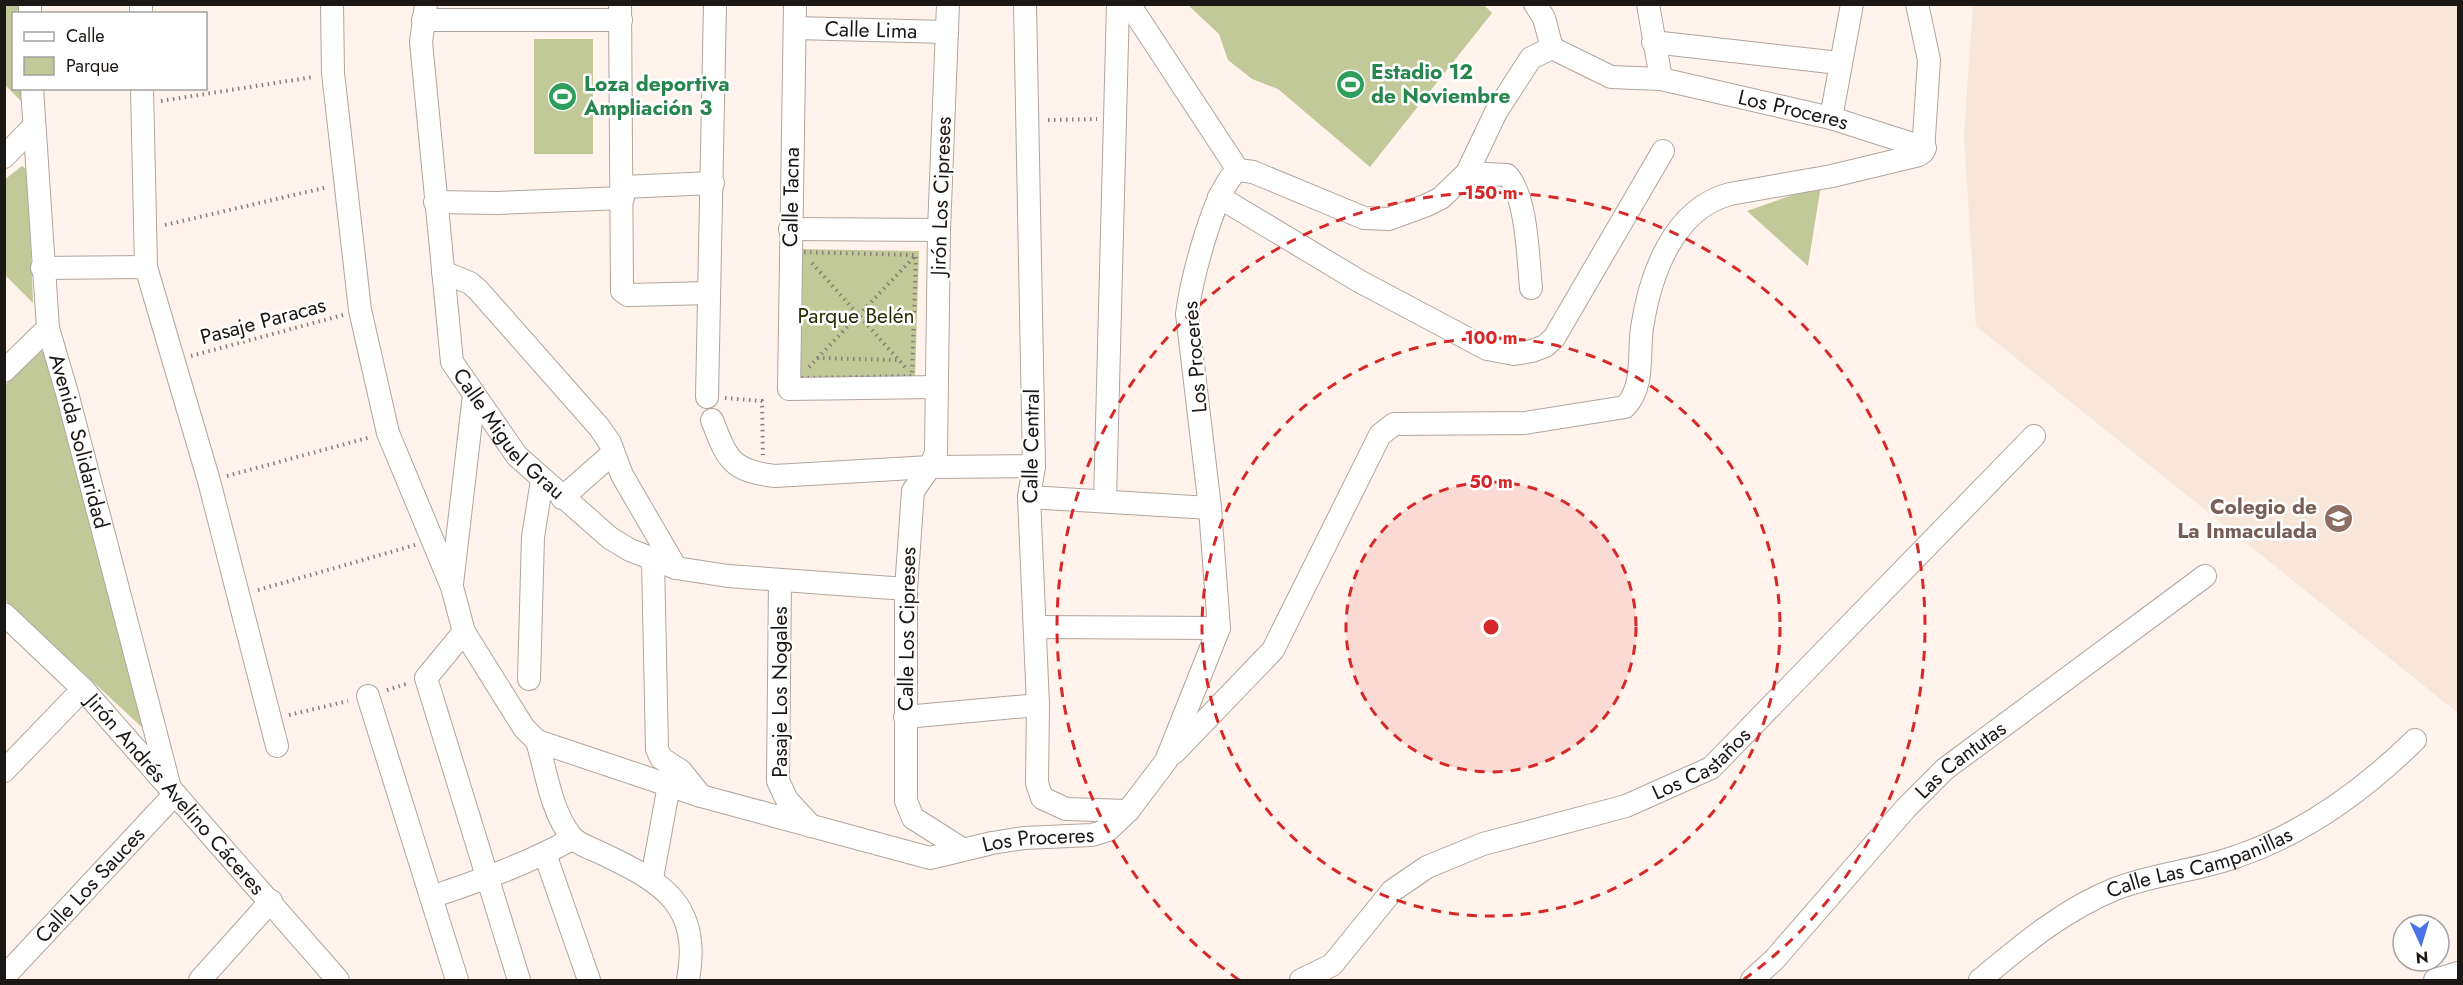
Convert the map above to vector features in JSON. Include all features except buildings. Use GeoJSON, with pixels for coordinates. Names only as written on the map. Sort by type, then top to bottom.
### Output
{"type":"FeatureCollection","features":[{"type":"Feature","properties":{"kind":"street"},"geometry":{"type":"LineString","coordinates":[[332,4],[333,73],[360,310],[388,433],[452,587],[464,632],[524,728],[537,741],[701,796],[812,827]]}},
{"type":"Feature","properties":{"kind":"street"},"geometry":{"type":"LineString","coordinates":[[707,397],[715,4]]}},
{"type":"Feature","properties":{"kind":"street","name":"Calle Tacna"},"geometry":{"type":"LineString","coordinates":[[794,384],[795,4]]}},
{"type":"Feature","properties":{"kind":"street","name":"Jirón Los Cipreses"},"geometry":{"type":"LineString","coordinates":[[924,384],[939,230],[948,4]]}},
{"type":"Feature","properties":{"kind":"street","name":"Calle Central"},"geometry":{"type":"LineString","coordinates":[[1025,4],[1034,466],[1029,497],[1038,705],[1037,783],[1042,798],[1066,809],[1128,811]]}},
{"type":"Feature","properties":{"kind":"street"},"geometry":{"type":"LineString","coordinates":[[1105,500],[1113,119],[1118,4]]}},
{"type":"Feature","properties":{"kind":"street"},"geometry":{"type":"LineString","coordinates":[[1129,4],[1238,170],[1252,172],[1364,218],[1389,219],[1441,198],[1467,173],[1496,112],[1531,58],[1552,48],[1541,9]]}},
{"type":"Feature","properties":{"kind":"street"},"geometry":{"type":"LineString","coordinates":[[1647,4],[1660,79]]}},
{"type":"Feature","properties":{"kind":"street"},"geometry":{"type":"LineString","coordinates":[[1831,118],[1839,63],[1852,4]]}},
{"type":"Feature","properties":{"kind":"street"},"geometry":{"type":"LineString","coordinates":[[1166,761],[1273,650],[1380,435],[1386,428],[1394,424],[1526,423],[1625,407],[1634,398],[1639,377],[1642,329],[1652,278],[1681,226],[1701,207],[1714,198],[1730,194],[1832,176],[1919,155],[1925,148],[1929,60],[1917,4]]}},
{"type":"Feature","properties":{"kind":"street"},"geometry":{"type":"LineString","coordinates":[[425,12],[621,12],[624,294],[709,293]]}},
{"type":"Feature","properties":{"kind":"street","name":"Calle Miguel Grau"},"geometry":{"type":"LineString","coordinates":[[425,12],[421,42],[452,362],[517,456],[610,538],[653,560],[676,568],[780,581],[906,589]]}},
{"type":"Feature","properties":{"kind":"street","name":"Calle Lima"},"geometry":{"type":"LineString","coordinates":[[795,28],[947,32]]}},
{"type":"Feature","properties":{"kind":"street"},"geometry":{"type":"LineString","coordinates":[[1653,42],[1839,63]]}},
{"type":"Feature","properties":{"kind":"street","name":"Los Proceres"},"geometry":{"type":"LineString","coordinates":[[1552,48],[1611,77],[1660,79],[1831,118],[1925,148]]}},
{"type":"Feature","properties":{"kind":"street","name":"Avenida Solidaridad"},"geometry":{"type":"LineString","coordinates":[[32,90],[42,268],[48,328],[173,791]]}},
{"type":"Feature","properties":{"kind":"street"},"geometry":{"type":"LineString","coordinates":[[142,96],[146,267],[209,481],[277,746]]}},
{"type":"Feature","properties":{"kind":"street"},"geometry":{"type":"LineString","coordinates":[[4,157],[33,127]]}},
{"type":"Feature","properties":{"kind":"street"},"geometry":{"type":"LineString","coordinates":[[1219,197],[1359,281],[1487,349],[1514,354],[1545,346],[1554,338],[1663,151]]}},
{"type":"Feature","properties":{"kind":"street","name":"Los Proceres"},"geometry":{"type":"LineString","coordinates":[[812,827],[930,858],[962,849],[1024,838],[1092,836],[1108,830],[1128,811],[1166,761],[1219,628],[1210,508],[1187,314],[1190,292],[1219,197],[1231,175],[1238,170]]}},
{"type":"Feature","properties":{"kind":"street"},"geometry":{"type":"LineString","coordinates":[[1467,173],[1506,175],[1512,180],[1523,220],[1532,288]]}},
{"type":"Feature","properties":{"kind":"street"},"geometry":{"type":"LineString","coordinates":[[435,202],[497,203],[713,183]]}},
{"type":"Feature","properties":{"kind":"street"},"geometry":{"type":"LineString","coordinates":[[794,240],[939,230]]}},
{"type":"Feature","properties":{"kind":"street"},"geometry":{"type":"LineString","coordinates":[[42,268],[146,267]]}},
{"type":"Feature","properties":{"kind":"street"},"geometry":{"type":"LineString","coordinates":[[443,272],[470,283],[478,290],[599,427],[622,475],[676,568]]}},
{"type":"Feature","properties":{"kind":"street"},"geometry":{"type":"LineString","coordinates":[[4,370],[48,328]]}},
{"type":"Feature","properties":{"kind":"street"},"geometry":{"type":"LineString","coordinates":[[794,384],[924,384]]}},
{"type":"Feature","properties":{"kind":"street","name":"Calle Los Cipreses"},"geometry":{"type":"LineString","coordinates":[[924,384],[936,453],[930,467],[913,491],[906,589],[906,801],[913,818],[962,849]]}},
{"type":"Feature","properties":{"kind":"street"},"geometry":{"type":"LineString","coordinates":[[452,587],[474,395]]}},
{"type":"Feature","properties":{"kind":"street"},"geometry":{"type":"LineString","coordinates":[[712,420],[724,450],[738,466],[752,473],[797,475],[930,467],[1034,466]]}},
{"type":"Feature","properties":{"kind":"street","name":"Los Castaños"},"geometry":{"type":"LineString","coordinates":[[1301,981],[1332,965],[1392,891],[1427,867],[1483,844],[1626,806],[1712,768],[2034,436]]}},
{"type":"Feature","properties":{"kind":"street"},"geometry":{"type":"LineString","coordinates":[[562,498],[613,453]]}},
{"type":"Feature","properties":{"kind":"street"},"geometry":{"type":"LineString","coordinates":[[529,680],[533,537],[542,480]]}},
{"type":"Feature","properties":{"kind":"street"},"geometry":{"type":"LineString","coordinates":[[1029,497],[1210,508]]}},
{"type":"Feature","properties":{"kind":"street"},"geometry":{"type":"LineString","coordinates":[[653,560],[657,749],[661,758],[681,771],[701,796]]}},
{"type":"Feature","properties":{"kind":"street","name":"Las Cantutas"},"geometry":{"type":"LineString","coordinates":[[1752,981],[1774,960],[1906,808],[1946,769],[2205,576]]}},
{"type":"Feature","properties":{"kind":"street","name":"Pasaje Los Nogales"},"geometry":{"type":"LineString","coordinates":[[780,581],[778,781],[787,800],[812,827]]}},
{"type":"Feature","properties":{"kind":"street","name":"Jirón Andrés Avelino Cáceres"},"geometry":{"type":"LineString","coordinates":[[4,614],[83,688],[339,981]]}},
{"type":"Feature","properties":{"kind":"street"},"geometry":{"type":"LineString","coordinates":[[1035,627],[1219,628]]}},
{"type":"Feature","properties":{"kind":"street"},"geometry":{"type":"LineString","coordinates":[[464,632],[426,678],[519,981]]}},
{"type":"Feature","properties":{"kind":"street"},"geometry":{"type":"LineString","coordinates":[[4,771],[83,688]]}},
{"type":"Feature","properties":{"kind":"street"},"geometry":{"type":"LineString","coordinates":[[368,696],[458,981]]}},
{"type":"Feature","properties":{"kind":"street"},"geometry":{"type":"LineString","coordinates":[[905,717],[1038,705]]}},
{"type":"Feature","properties":{"kind":"street","name":"Calle Las Campanillas"},"geometry":{"type":"LineString","coordinates":[[1980,981],[2039,930],[2114,890],[2150,877],[2237,857],[2281,837],[2325,812],[2379,775],[2415,740]]}},
{"type":"Feature","properties":{"kind":"street"},"geometry":{"type":"LineString","coordinates":[[537,741],[560,816],[572,839],[652,878],[675,902],[683,917],[690,950],[688,981]]}},
{"type":"Feature","properties":{"kind":"street"},"geometry":{"type":"LineString","coordinates":[[652,878],[669,785]]}},
{"type":"Feature","properties":{"kind":"street","name":"Calle Los Sauces"},"geometry":{"type":"LineString","coordinates":[[5,979],[173,791]]}},
{"type":"Feature","properties":{"kind":"street"},"geometry":{"type":"LineString","coordinates":[[431,897],[488,878],[545,854],[572,839]]}},
{"type":"Feature","properties":{"kind":"street"},"geometry":{"type":"LineString","coordinates":[[545,854],[589,981]]}},
{"type":"Feature","properties":{"kind":"street"},"geometry":{"type":"LineString","coordinates":[[200,981],[271,901]]}},
{"type":"Feature","properties":{"kind":"street"},"geometry":{"type":"LineString","coordinates":[[2435,981],[2458,973]]}},
{"type":"Feature","properties":{"kind":"path"},"geometry":{"type":"LineString","coordinates":[[207,88],[333,73]]}},
{"type":"Feature","properties":{"kind":"path"},"geometry":{"type":"LineString","coordinates":[[142,96],[192,90]]}},
{"type":"Feature","properties":{"kind":"path"},"geometry":{"type":"LineString","coordinates":[[1027,120],[1113,119]]}},
{"type":"Feature","properties":{"kind":"path"},"geometry":{"type":"LineString","coordinates":[[144,230],[344,183]]}},
{"type":"Feature","properties":{"kind":"path"},"geometry":{"type":"LineString","coordinates":[[794,384],[939,230]]}},
{"type":"Feature","properties":{"kind":"path"},"geometry":{"type":"LineString","coordinates":[[794,240],[916,255]]}},
{"type":"Feature","properties":{"kind":"path"},"geometry":{"type":"LineString","coordinates":[[794,240],[858,315],[924,384]]}},
{"type":"Feature","properties":{"kind":"path"},"geometry":{"type":"LineString","coordinates":[[794,240],[798,252],[794,384]]}},
{"type":"Feature","properties":{"kind":"path"},"geometry":{"type":"LineString","coordinates":[[916,255],[924,384]]}},
{"type":"Feature","properties":{"kind":"path","name":"Pasaje Paracas"},"geometry":{"type":"LineString","coordinates":[[173,361],[360,310]]}},
{"type":"Feature","properties":{"kind":"path"},"geometry":{"type":"LineString","coordinates":[[817,358],[899,360]]}},
{"type":"Feature","properties":{"kind":"path"},"geometry":{"type":"LineString","coordinates":[[794,384],[924,384]]}},
{"type":"Feature","properties":{"kind":"path"},"geometry":{"type":"LineString","coordinates":[[707,397],[762,401],[763,455],[772,458]]}},
{"type":"Feature","properties":{"kind":"path"},"geometry":{"type":"LineString","coordinates":[[209,481],[388,433]]}},
{"type":"Feature","properties":{"kind":"path"},"geometry":{"type":"LineString","coordinates":[[240,595],[433,539]]}},
{"type":"Feature","properties":{"kind":"shaded area","name":"Colegio de La Inmaculada"},"geometry":{"type":"Polygon","coordinates":[[[1973,5],[2458,5],[2458,713],[1976,326],[1964,136],[1973,5]]]}},
{"type":"Feature","properties":{"kind":"green space","name":"Estadio 12 de Noviembre"},"geometry":{"type":"Polygon","coordinates":[[[1483,4],[1492,13],[1370,167],[1278,89],[1252,79],[1228,60],[1219,34],[1188,5],[1483,4]]]}},
{"type":"Feature","properties":{"kind":"green space"},"geometry":{"type":"Polygon","coordinates":[[[4,5],[22,5],[22,12],[12,12],[12,90],[21,90],[21,101],[5,85],[4,5]]]}},
{"type":"Feature","properties":{"kind":"green space","name":"Loza deportiva Ampliación 3"},"geometry":{"type":"Polygon","coordinates":[[[534,39],[593,39],[593,154],[534,154],[534,39]]]}},
{"type":"Feature","properties":{"kind":"green space"},"geometry":{"type":"Polygon","coordinates":[[[22,166],[28,170],[33,303],[5,275],[4,180],[22,166]]]}},
{"type":"Feature","properties":{"kind":"green space"},"geometry":{"type":"Polygon","coordinates":[[[1821,185],[1808,266],[1747,211],[1821,185]]]}},
{"type":"Feature","properties":{"kind":"green space","name":"Parque Belén"},"geometry":{"type":"Polygon","coordinates":[[[794,249],[919,251],[915,380],[795,381],[794,249]]]}},
{"type":"Feature","properties":{"kind":"green space"},"geometry":{"type":"Polygon","coordinates":[[[44,349],[148,733],[5,600],[4,386],[44,349]]]}},
{"type":"Feature","properties":{"kind":"place","name":"Estadio 12 de Noviembre"},"geometry":{"type":"Point","coordinates":[1350,84]}},
{"type":"Feature","properties":{"kind":"place","name":"Loza deportiva Ampliación 3"},"geometry":{"type":"Point","coordinates":[563,96]}},
{"type":"Feature","properties":{"kind":"place","name":"Colegio de La Inmaculada"},"geometry":{"type":"Point","coordinates":[2338,519]}}]}
